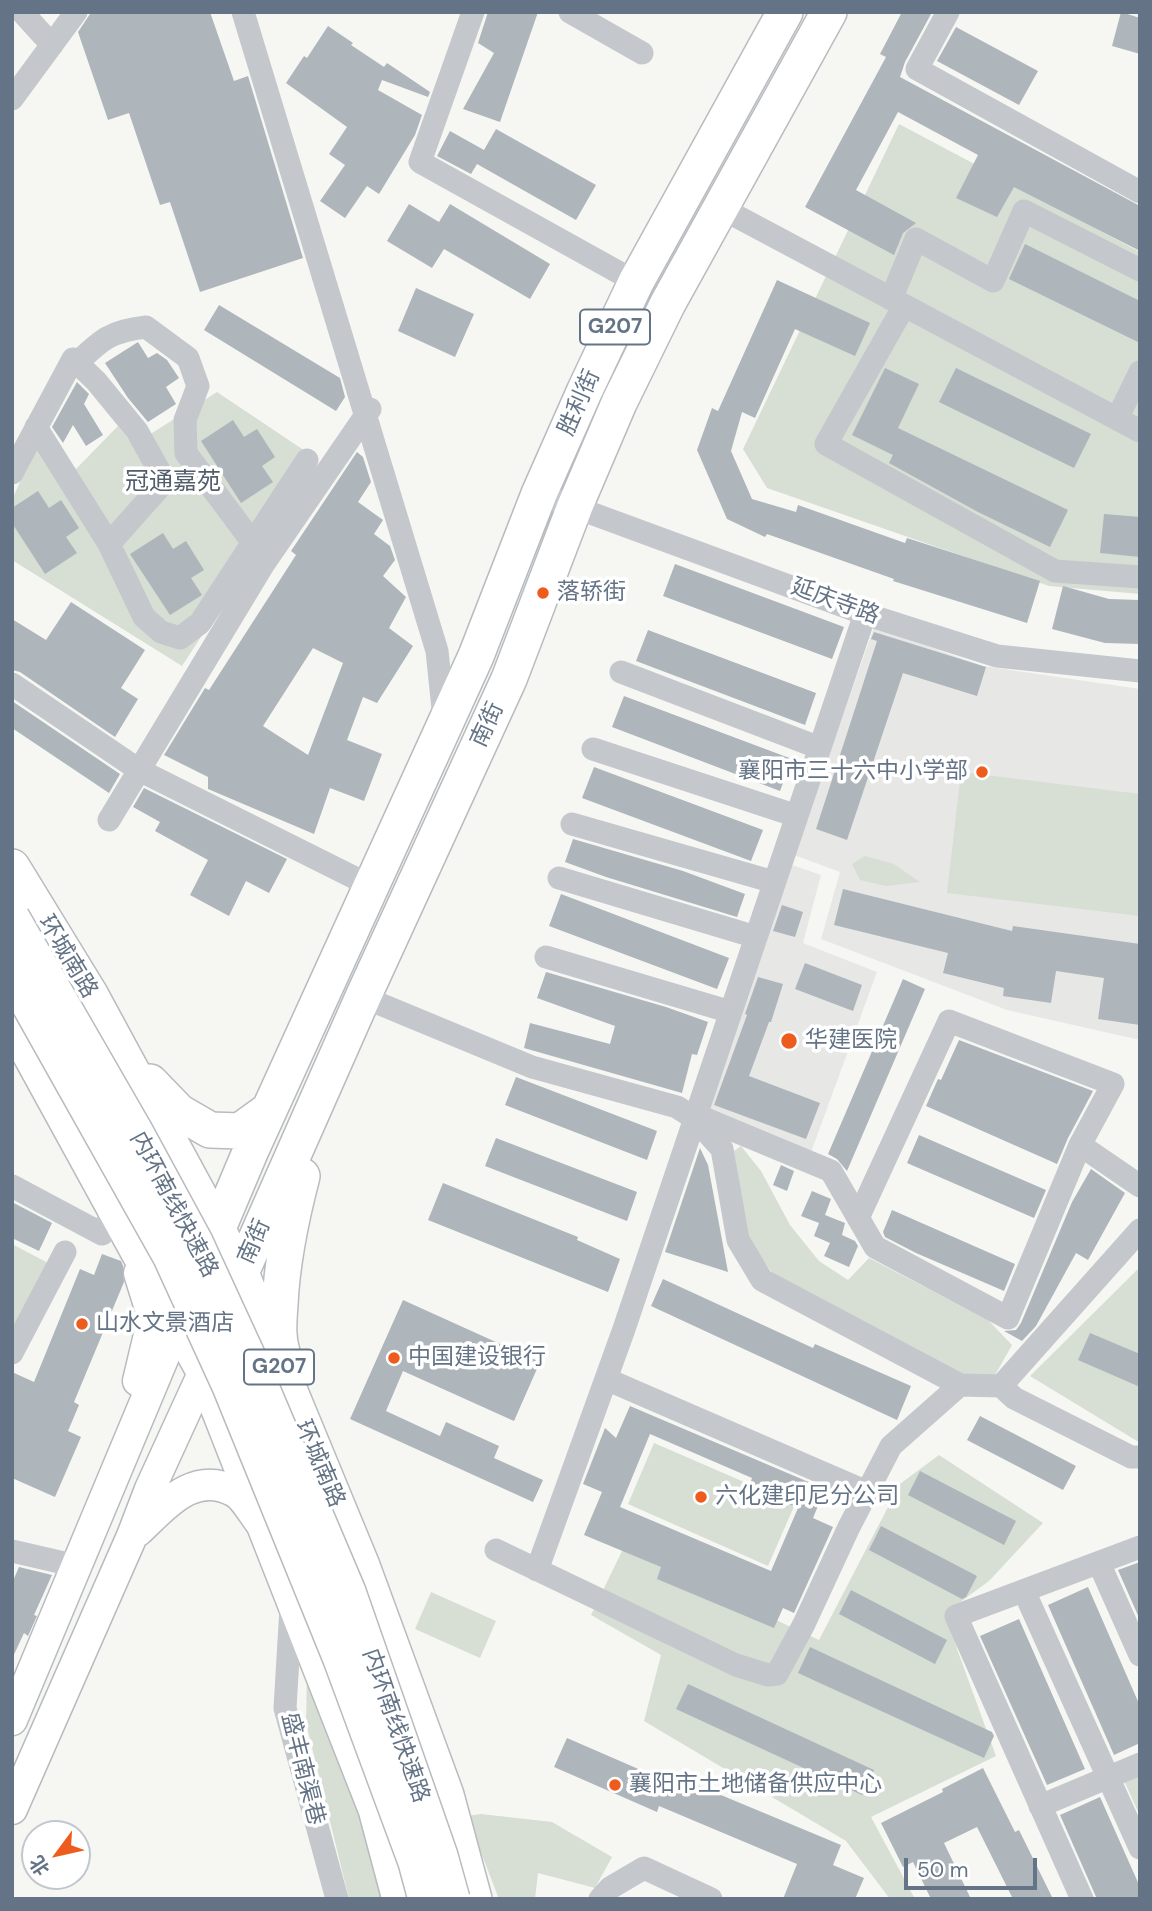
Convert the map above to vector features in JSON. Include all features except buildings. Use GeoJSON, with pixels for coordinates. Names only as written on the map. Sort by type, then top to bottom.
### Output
{"type":"FeatureCollection","features":[{"type":"Feature","properties":{"kind":"highway","name":"胜利街"},"geometry":{"type":"LineString","coordinates":[[476,656],[539,494],[636,282],[785,12]]}},
{"type":"Feature","properties":{"kind":"highway","name":"南街"},"geometry":{"type":"LineString","coordinates":[[204,1371],[241,1273],[363,997],[509,680],[575,506],[619,403],[668,303],[829,12]]}},
{"type":"Feature","properties":{"kind":"highway","name":"南街"},"geometry":{"type":"LineString","coordinates":[[178,1323],[269,1110],[476,656]]}},
{"type":"Feature","properties":{"kind":"highway","name":"环城南路"},"geometry":{"type":"LineString","coordinates":[[12,867],[91,996],[241,1273],[362,1566],[446,1795],[474,1899]]}},
{"type":"Feature","properties":{"kind":"highway","name":"内环南线快速路"},"geometry":{"type":"LineString","coordinates":[[12,918],[130,1122],[195,1242],[253,1368],[348,1592],[440,1856],[452,1899]]}},
{"type":"Feature","properties":{"kind":"highway","name":"内环南线快速路"},"geometry":{"type":"LineString","coordinates":[[12,974],[172,1256],[230,1386],[341,1659],[416,1862],[426,1899]]}},
{"type":"Feature","properties":{"kind":"highway"},"geometry":{"type":"LineString","coordinates":[[12,1021],[204,1371],[376,1809],[400,1899]]}},
{"type":"Feature","properties":{"kind":"highway"},"geometry":{"type":"LineString","coordinates":[[120,1049],[179,1112],[210,1130],[240,1131],[269,1110]]}},
{"type":"Feature","properties":{"kind":"highway"},"geometry":{"type":"LineString","coordinates":[[316,1455],[278,1339],[282,1270],[292,1213],[336,1058]]}},
{"type":"Feature","properties":{"kind":"main road"},"geometry":{"type":"LineString","coordinates":[[115,1474],[153,1318],[119,1213]]}},
{"type":"Feature","properties":{"kind":"main road","name":"南街"},"geometry":{"type":"LineString","coordinates":[[12,1720],[178,1323]]}},
{"type":"Feature","properties":{"kind":"main road","name":"南街"},"geometry":{"type":"LineString","coordinates":[[12,1809],[204,1371]]}},
{"type":"Feature","properties":{"kind":"main road"},"geometry":{"type":"LineString","coordinates":[[132,1536],[178,1493],[208,1483],[236,1492],[267,1531]]}},
{"type":"Feature","properties":{"kind":"street"},"geometry":{"type":"LineString","coordinates":[[22,12],[52,45]]}},
{"type":"Feature","properties":{"kind":"street"},"geometry":{"type":"LineString","coordinates":[[12,99],[76,12]]}},
{"type":"Feature","properties":{"kind":"street"},"geometry":{"type":"LineString","coordinates":[[243,12],[371,408],[437,651],[445,723]]}},
{"type":"Feature","properties":{"kind":"street"},"geometry":{"type":"LineString","coordinates":[[473,12],[420,163],[636,282]]}},
{"type":"Feature","properties":{"kind":"street"},"geometry":{"type":"LineString","coordinates":[[570,12],[642,53]]}},
{"type":"Feature","properties":{"kind":"street"},"geometry":{"type":"LineString","coordinates":[[948,12],[917,69],[1140,192]]}},
{"type":"Feature","properties":{"kind":"street"},"geometry":{"type":"LineString","coordinates":[[721,208],[1140,431]]}},
{"type":"Feature","properties":{"kind":"street"},"geometry":{"type":"LineString","coordinates":[[1140,270],[1024,211],[993,281],[916,239],[898,302],[826,444],[1055,571],[1140,577]]}},
{"type":"Feature","properties":{"kind":"street"},"geometry":{"type":"LineString","coordinates":[[76,363],[96,345],[121,330],[146,327],[187,358],[198,386],[184,420],[186,453],[253,543]]}},
{"type":"Feature","properties":{"kind":"street"},"geometry":{"type":"LineString","coordinates":[[12,473],[72,359],[96,381],[137,431],[165,481],[109,544]]}},
{"type":"Feature","properties":{"kind":"street"},"geometry":{"type":"LineString","coordinates":[[1117,419],[1140,372]]}},
{"type":"Feature","properties":{"kind":"street"},"geometry":{"type":"LineString","coordinates":[[109,820],[263,565],[371,408]]}},
{"type":"Feature","properties":{"kind":"street"},"geometry":{"type":"LineString","coordinates":[[36,427],[109,544],[144,617],[161,632],[180,638],[200,623],[307,460]]}},
{"type":"Feature","properties":{"kind":"street","name":"延庆寺路"},"geometry":{"type":"LineString","coordinates":[[539,494],[865,614],[996,656],[1140,671]]}},
{"type":"Feature","properties":{"kind":"street"},"geometry":{"type":"LineString","coordinates":[[537,1570],[606,1379],[689,1113],[731,1012],[865,614]]}},
{"type":"Feature","properties":{"kind":"street"},"geometry":{"type":"LineString","coordinates":[[621,672],[820,748]]}},
{"type":"Feature","properties":{"kind":"street"},"geometry":{"type":"LineString","coordinates":[[12,684],[139,770],[371,886]]}},
{"type":"Feature","properties":{"kind":"street"},"geometry":{"type":"LineString","coordinates":[[593,749],[797,817]]}},
{"type":"Feature","properties":{"kind":"street"},"geometry":{"type":"LineString","coordinates":[[572,824],[774,882]]}},
{"type":"Feature","properties":{"kind":"street"},"geometry":{"type":"LineString","coordinates":[[559,878],[756,937]]}},
{"type":"Feature","properties":{"kind":"street"},"geometry":{"type":"LineString","coordinates":[[546,957],[731,1012]]}},
{"type":"Feature","properties":{"kind":"street"},"geometry":{"type":"LineString","coordinates":[[363,997],[532,1067],[689,1113],[831,1171],[858,1218],[875,1247],[1007,1318],[1080,1144],[1113,1084],[949,1021],[858,1218]]}},
{"type":"Feature","properties":{"kind":"street"},"geometry":{"type":"LineString","coordinates":[[689,1113],[722,1149],[738,1240],[762,1280],[960,1385],[1001,1386],[1014,1398],[1137,1464]]}},
{"type":"Feature","properties":{"kind":"street"},"geometry":{"type":"LineString","coordinates":[[1080,1144],[1140,1186]]}},
{"type":"Feature","properties":{"kind":"street"},"geometry":{"type":"LineString","coordinates":[[12,1186],[102,1234],[119,1213]]}},
{"type":"Feature","properties":{"kind":"street"},"geometry":{"type":"LineString","coordinates":[[1001,1386],[1140,1230]]}},
{"type":"Feature","properties":{"kind":"street"},"geometry":{"type":"LineString","coordinates":[[12,1353],[65,1252]]}},
{"type":"Feature","properties":{"kind":"street"},"geometry":{"type":"LineString","coordinates":[[606,1379],[867,1492]]}},
{"type":"Feature","properties":{"kind":"street"},"geometry":{"type":"LineString","coordinates":[[496,1549],[736,1665],[768,1675],[777,1674],[891,1446],[960,1385]]}},
{"type":"Feature","properties":{"kind":"street"},"geometry":{"type":"LineString","coordinates":[[1082,1899],[956,1616],[1140,1547]]}},
{"type":"Feature","properties":{"kind":"street"},"geometry":{"type":"LineString","coordinates":[[12,1550],[77,1566]]}},
{"type":"Feature","properties":{"kind":"street"},"geometry":{"type":"LineString","coordinates":[[1099,1563],[1140,1655]]}},
{"type":"Feature","properties":{"kind":"street"},"geometry":{"type":"LineString","coordinates":[[1024,1591],[1140,1848]]}},
{"type":"Feature","properties":{"kind":"street","name":"盛丰南渠巷"},"geometry":{"type":"LineString","coordinates":[[292,1595],[285,1708],[337,1899]]}},
{"type":"Feature","properties":{"kind":"street"},"geometry":{"type":"LineString","coordinates":[[1040,1805],[1140,1764]]}},
{"type":"Feature","properties":{"kind":"street"},"geometry":{"type":"LineString","coordinates":[[600,1899],[610,1888],[644,1868],[711,1899]]}},
{"type":"Feature","properties":{"kind":"shaded area"},"geometry":{"type":"Polygon","coordinates":[[[899,124],[1140,252],[1140,594],[1049,586],[767,488],[743,449],[899,124]]]}},
{"type":"Feature","properties":{"kind":"shaded area"},"geometry":{"type":"Polygon","coordinates":[[[217,392],[317,459],[182,666],[12,560],[12,500],[38,441],[76,469],[118,426],[133,445],[217,392]]]}},
{"type":"Feature","properties":{"kind":"shaded area","name":"襄阳市三十六中小学部"},"geometry":{"type":"Polygon","coordinates":[[[874,627],[983,666],[1140,689],[1140,1040],[1007,1010],[821,939],[840,872],[794,855],[874,627]]]}},
{"type":"Feature","properties":{"kind":"shaded area"},"geometry":{"type":"Polygon","coordinates":[[[961,772],[1140,794],[1140,916],[947,893],[961,772]]]}},
{"type":"Feature","properties":{"kind":"shaded area"},"geometry":{"type":"Polygon","coordinates":[[[865,856],[894,864],[920,882],[886,886],[860,880],[852,864],[865,856]]]}},
{"type":"Feature","properties":{"kind":"shaded area","name":"华建医院"},"geometry":{"type":"Polygon","coordinates":[[[786,863],[821,875],[803,943],[877,972],[810,1155],[702,1111],[786,863]]]}},
{"type":"Feature","properties":{"kind":"shaded area"},"geometry":{"type":"Polygon","coordinates":[[[741,1146],[761,1171],[790,1225],[819,1261],[848,1280],[869,1258],[988,1320],[1012,1345],[995,1375],[955,1374],[773,1274],[748,1239],[734,1151],[741,1146]]]}},
{"type":"Feature","properties":{"kind":"shaded area"},"geometry":{"type":"Polygon","coordinates":[[[12,1244],[50,1264],[12,1337],[12,1244]]]}},
{"type":"Feature","properties":{"kind":"shaded area"},"geometry":{"type":"Polygon","coordinates":[[[1140,1267],[1140,1441],[1137,1441],[1030,1376],[1140,1267]]]}},
{"type":"Feature","properties":{"kind":"shaded area"},"geometry":{"type":"Polygon","coordinates":[[[654,1443],[795,1504],[768,1566],[628,1504],[654,1443]]]}},
{"type":"Feature","properties":{"kind":"shaded area"},"geometry":{"type":"Polygon","coordinates":[[[939,1455],[1043,1523],[989,1581],[948,1611],[957,1649],[996,1756],[871,1817],[915,1899],[890,1899],[846,1841],[644,1721],[661,1655],[591,1615],[623,1549],[819,1640],[900,1484],[939,1455]]]}},
{"type":"Feature","properties":{"kind":"shaded area"},"geometry":{"type":"Polygon","coordinates":[[[431,1592],[496,1621],[480,1658],[415,1629],[431,1592]]]}},
{"type":"Feature","properties":{"kind":"shaded area"},"geometry":{"type":"Polygon","coordinates":[[[307,1671],[341,1752],[382,1899],[349,1899],[306,1723],[307,1671]]]}},
{"type":"Feature","properties":{"kind":"shaded area"},"geometry":{"type":"Polygon","coordinates":[[[1140,1769],[1140,1816],[1122,1776],[1140,1769]]]}},
{"type":"Feature","properties":{"kind":"shaded area"},"geometry":{"type":"Polygon","coordinates":[[[481,1814],[552,1822],[612,1857],[595,1888],[538,1873],[535,1899],[499,1899],[467,1816],[481,1814]]]}},
{"type":"Feature","properties":{"kind":"place","name":"落轿街"},"geometry":{"type":"Point","coordinates":[543,593]}},
{"type":"Feature","properties":{"kind":"place","name":"襄阳市三十六中小学部"},"geometry":{"type":"Point","coordinates":[982,772]}},
{"type":"Feature","properties":{"kind":"place","name":"华建医院"},"geometry":{"type":"Point","coordinates":[789,1041]}},
{"type":"Feature","properties":{"kind":"place","name":"山水文景酒店"},"geometry":{"type":"Point","coordinates":[82,1324]}},
{"type":"Feature","properties":{"kind":"place","name":"中国建设银行"},"geometry":{"type":"Point","coordinates":[394,1358]}},
{"type":"Feature","properties":{"kind":"place","name":"六化建印尼分公司"},"geometry":{"type":"Point","coordinates":[701,1497]}},
{"type":"Feature","properties":{"kind":"place","name":"襄阳市土地储备供应中心"},"geometry":{"type":"Point","coordinates":[615,1785]}},
{"type":"Feature","properties":{"kind":"district","name":"冠通嘉苑"},"geometry":{"type":"Point","coordinates":[173,483]}}]}
